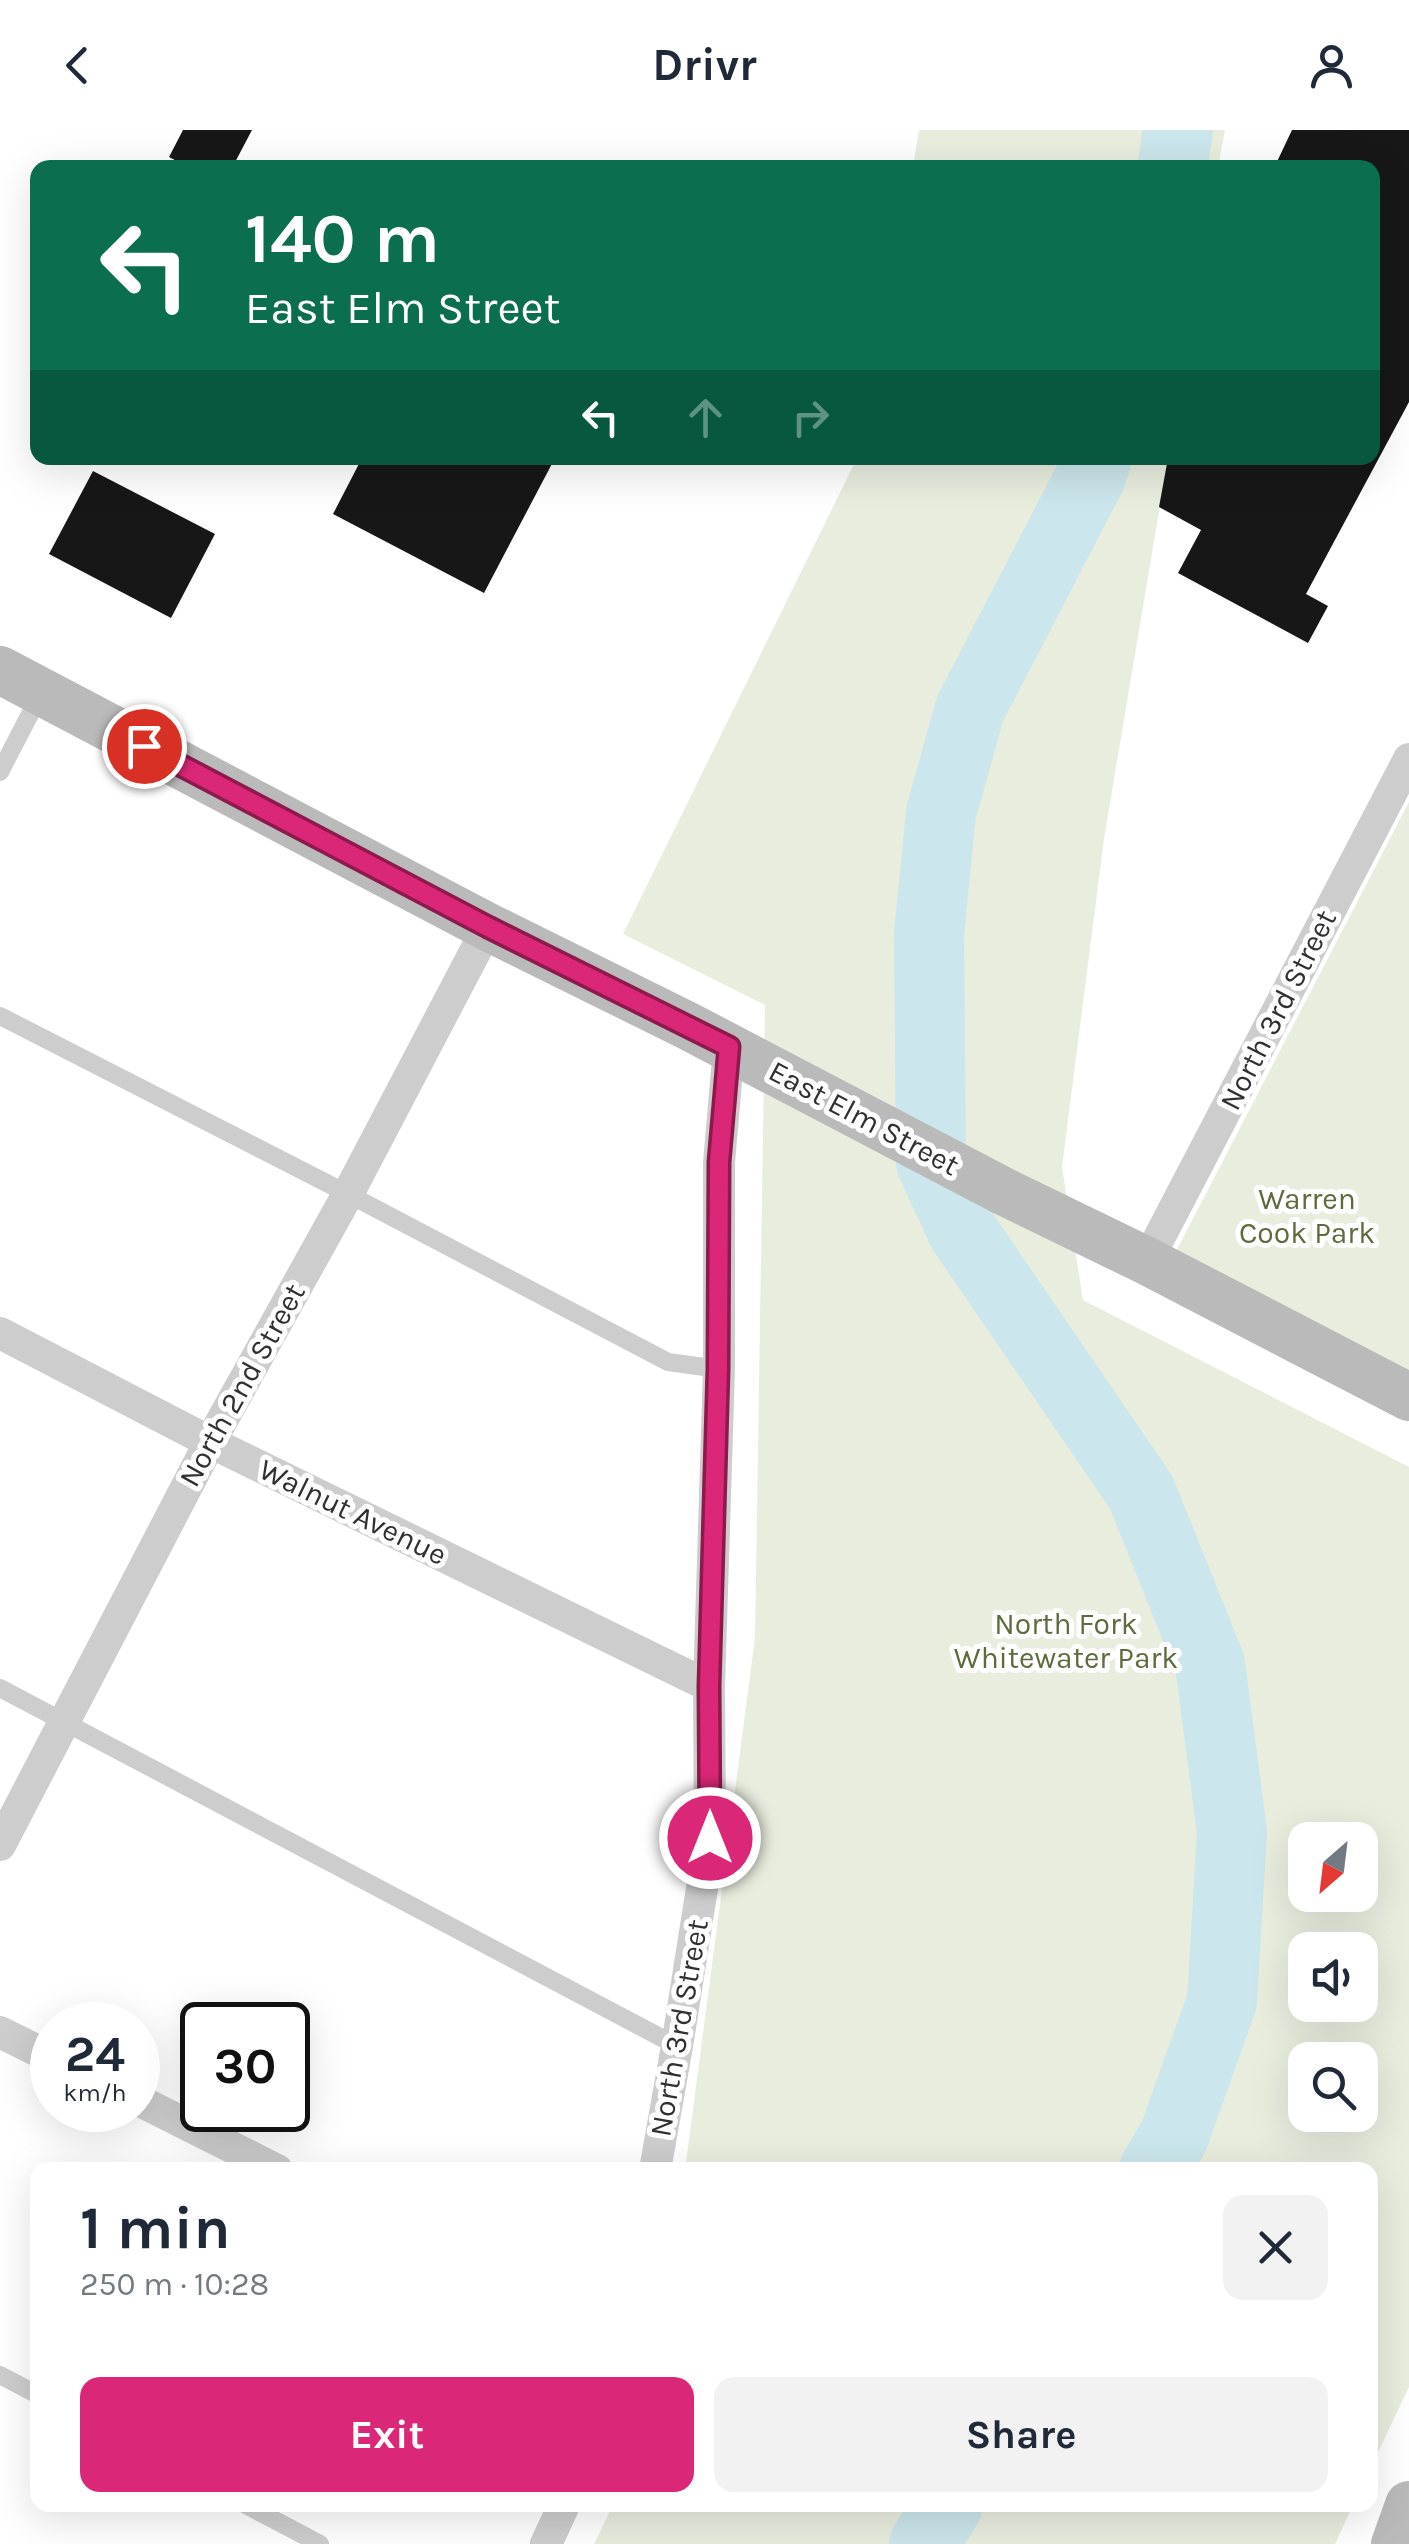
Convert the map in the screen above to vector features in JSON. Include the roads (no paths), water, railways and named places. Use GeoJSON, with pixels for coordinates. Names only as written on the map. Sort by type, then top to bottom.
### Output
{"type":"FeatureCollection","features":[{"type":"Feature","properties":{"kind":"street","name":"East Elm Street"},"geometry":{"type":"LineString","coordinates":[[0,670],[488,927],[1409,1397]]}},
{"type":"Feature","properties":{"kind":"street","name":"North 3rd Street"},"geometry":{"type":"LineString","coordinates":[[1147,1261],[1409,759]]}},
{"type":"Feature","properties":{"kind":"street","name":"North 2nd Street"},"geometry":{"type":"LineString","coordinates":[[0,1845],[210,1442],[348,1194],[488,927]]}},
{"type":"Feature","properties":{"kind":"street","name":"North 3rd Street"},"geometry":{"type":"LineString","coordinates":[[656,2162],[710,1838],[709,1686],[719,1162],[729,1047]]}},
{"type":"Feature","properties":{"kind":"street","name":"Walnut Avenue"},"geometry":{"type":"LineString","coordinates":[[0,1332],[210,1442],[709,1686]]}},
{"type":"Feature","properties":{"kind":"street"},"geometry":{"type":"LineString","coordinates":[[0,2032],[30,2047]]}},
{"type":"Feature","properties":{"kind":"street"},"geometry":{"type":"LineString","coordinates":[[160,2111],[261,2162]]}},
{"type":"Feature","properties":{"kind":"street"},"geometry":{"type":"LineString","coordinates":[[1394,2544],[1409,2506]]}},
{"type":"Feature","properties":{"kind":"street"},"geometry":{"type":"LineString","coordinates":[[546,2544],[561,2512]]}},
{"type":"Feature","properties":{"kind":"lane"},"geometry":{"type":"LineString","coordinates":[[0,772],[42,692]]}},
{"type":"Feature","properties":{"kind":"lane"},"geometry":{"type":"LineString","coordinates":[[0,1016],[668,1362],[718,1369]]}},
{"type":"Feature","properties":{"kind":"lane"},"geometry":{"type":"LineString","coordinates":[[0,1688],[677,2046]]}},
{"type":"Feature","properties":{"kind":"lane"},"geometry":{"type":"LineString","coordinates":[[0,2375],[30,2391]]}},
{"type":"Feature","properties":{"kind":"lane"},"geometry":{"type":"LineString","coordinates":[[259,2512],[320,2544]]}},
{"type":"Feature","properties":{"kind":"waterway"},"geometry":{"type":"LineString","coordinates":[[1173,160],[1178,130]]}},
{"type":"Feature","properties":{"kind":"waterway"},"geometry":{"type":"LineString","coordinates":[[1095,465],[970,709],[941,813],[929,934],[931,1163],[963,1232],[1141,1492],[1210,1664],[1232,1832],[1222,2001],[1174,2136],[1159,2162]]}},
{"type":"Feature","properties":{"kind":"waterway"},"geometry":{"type":"LineString","coordinates":[[924,2544],[944,2512]]}},
{"type":"Feature","properties":{"kind":"park label","name":"Warren Cook Park"},"geometry":{"type":"Point","coordinates":[1307,1216]}},
{"type":"Feature","properties":{"kind":"park label","name":"North Fork Whitewater Park"},"geometry":{"type":"Point","coordinates":[1066,1641]}}]}
